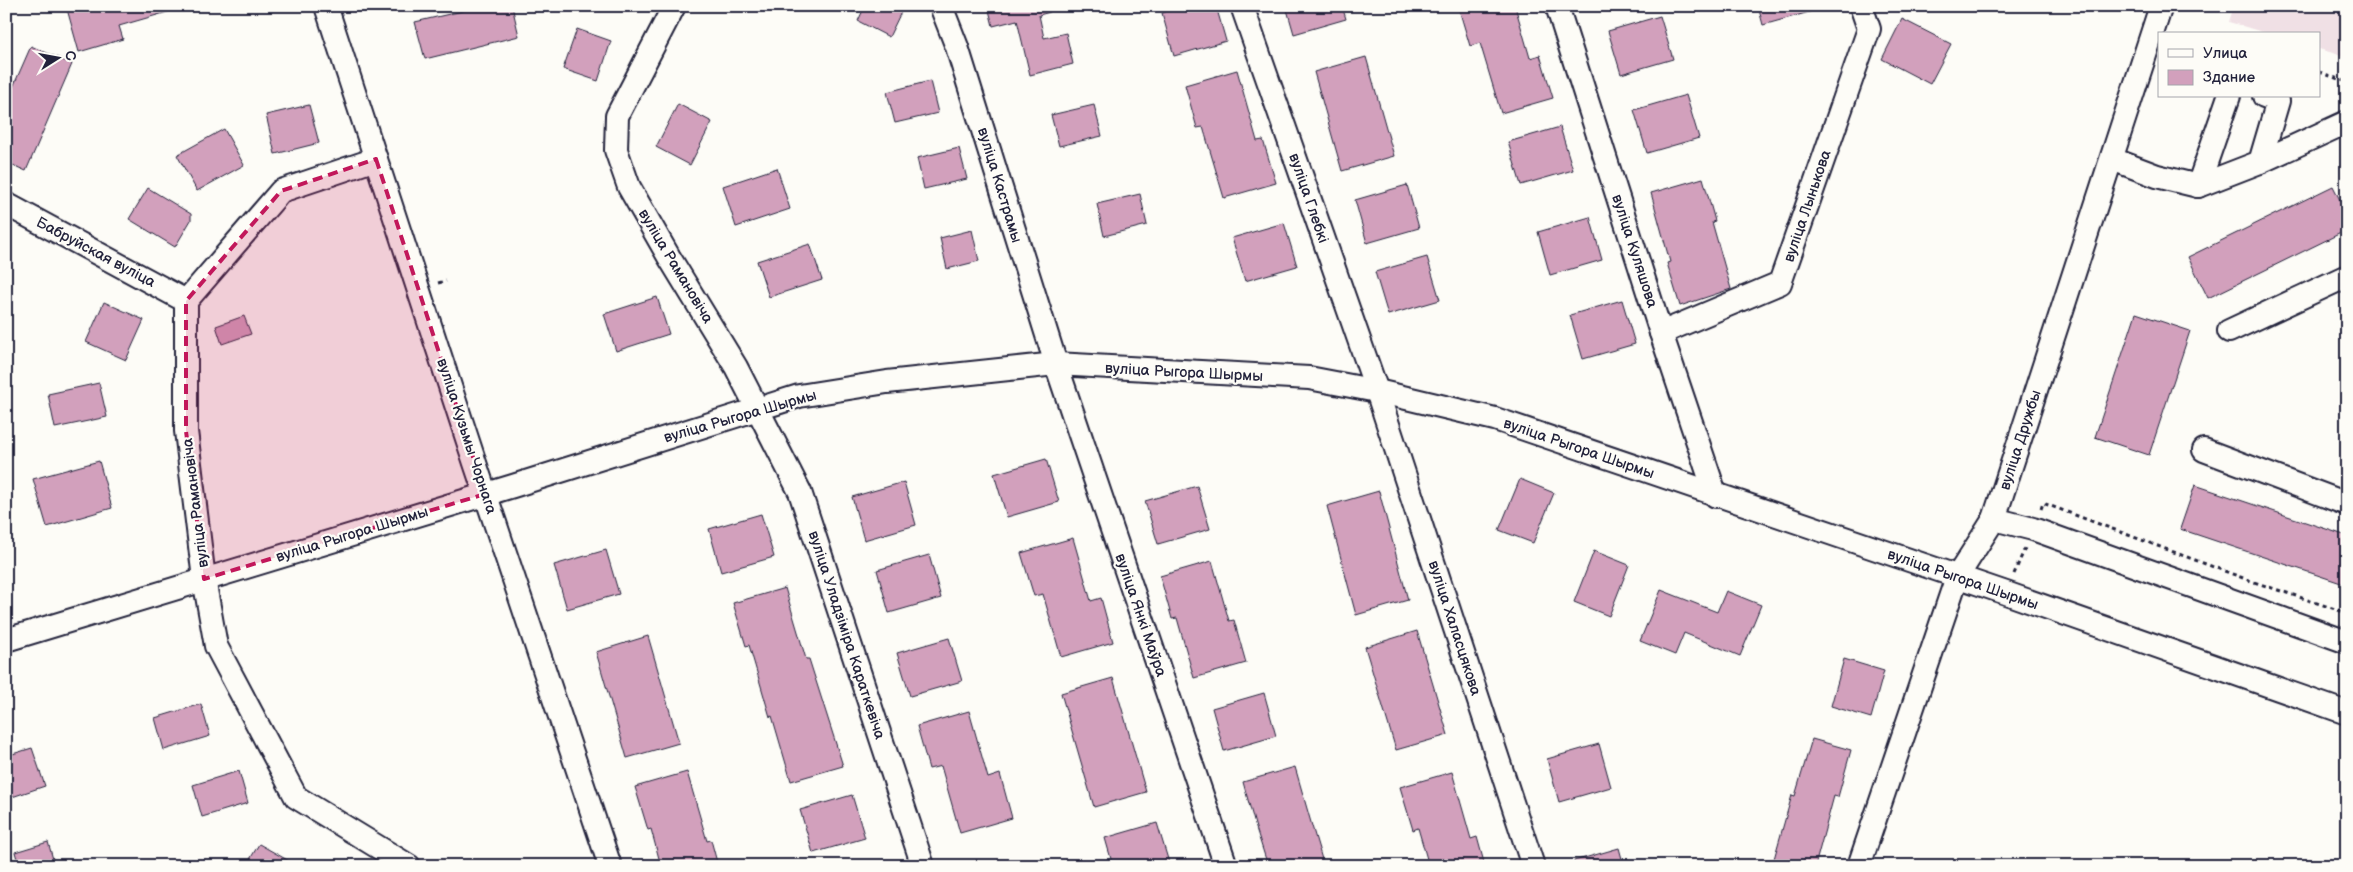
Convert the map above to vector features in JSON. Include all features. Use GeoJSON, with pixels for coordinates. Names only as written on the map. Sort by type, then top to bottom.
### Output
{"type":"FeatureCollection","features":[{"type":"Feature","properties":{"kind":"street","name":"вуліца Кузьмы Чорнага"},"geometry":{"type":"LineString","coordinates":[[326,6],[610,866]]}},
{"type":"Feature","properties":{"kind":"street","name":"вуліца Рамановіча"},"geometry":{"type":"LineString","coordinates":[[674,6],[617,116],[616,150],[630,187],[669,257],[736,367],[758,409]]}},
{"type":"Feature","properties":{"kind":"street","name":"вуліца Кастрамы"},"geometry":{"type":"LineString","coordinates":[[941,6],[957,47],[1056,364]]}},
{"type":"Feature","properties":{"kind":"street","name":"вуліца Глебкі"},"geometry":{"type":"LineString","coordinates":[[1242,6],[1377,391]]}},
{"type":"Feature","properties":{"kind":"street","name":"вуліца Куляшова"},"geometry":{"type":"LineString","coordinates":[[1557,6],[1661,333],[1716,496]]}},
{"type":"Feature","properties":{"kind":"street","name":"вуліца Лынькова"},"geometry":{"type":"LineString","coordinates":[[1661,333],[1780,284],[1869,30],[1861,6]]}},
{"type":"Feature","properties":{"kind":"street","name":"вуліца Дружбы"},"geometry":{"type":"LineString","coordinates":[[1859,866],[1958,577],[1994,519],[2161,6]]}},
{"type":"Feature","properties":{"kind":"street"},"geometry":{"type":"LineString","coordinates":[[2198,186],[2228,98]]}},
{"type":"Feature","properties":{"kind":"street"},"geometry":{"type":"LineString","coordinates":[[2260,162],[2278,101],[2270,98]]}},
{"type":"Feature","properties":{"kind":"street"},"geometry":{"type":"LineString","coordinates":[[2112,159],[2157,176],[2198,186],[2260,162],[2347,122]]}},
{"type":"Feature","properties":{"kind":"street"},"geometry":{"type":"LineString","coordinates":[[186,300],[281,191],[376,159]]}},
{"type":"Feature","properties":{"kind":"street","name":"Бабруйская вуліца"},"geometry":{"type":"LineString","coordinates":[[6,204],[186,300]]}},
{"type":"Feature","properties":{"kind":"street"},"geometry":{"type":"LineString","coordinates":[[2229,331],[2347,276]]}},
{"type":"Feature","properties":{"kind":"street","name":"вуліца Рамановіча"},"geometry":{"type":"LineString","coordinates":[[186,300],[186,430],[204,579],[216,646],[296,797],[409,866]]}},
{"type":"Feature","properties":{"kind":"street","name":"вуліца Рыгора Шырмы"},"geometry":{"type":"LineString","coordinates":[[6,640],[486,494],[799,396],[887,382],[1056,364],[1309,378],[1377,391],[1495,420],[1958,577],[2347,713]]}},
{"type":"Feature","properties":{"kind":"street","name":"вуліца Янкі Маўра"},"geometry":{"type":"LineString","coordinates":[[1056,364],[1226,866]]}},
{"type":"Feature","properties":{"kind":"street","name":"вуліца Халасцякова"},"geometry":{"type":"LineString","coordinates":[[1377,391],[1533,866]]}},
{"type":"Feature","properties":{"kind":"street","name":"вуліца Уладзіміра Караткевіча"},"geometry":{"type":"LineString","coordinates":[[758,409],[800,492],[923,866]]}},
{"type":"Feature","properties":{"kind":"street"},"geometry":{"type":"LineString","coordinates":[[2204,450],[2347,504]]}},
{"type":"Feature","properties":{"kind":"street"},"geometry":{"type":"LineString","coordinates":[[1994,519],[2033,529],[2347,642]]}},
{"type":"Feature","properties":{"kind":"path"},"geometry":{"type":"LineString","coordinates":[[2320,72],[2347,82]]}},
{"type":"Feature","properties":{"kind":"highlighted area"},"geometry":{"type":"Polygon","coordinates":[[[376,159],[485,494],[204,579],[186,431],[186,301],[281,191],[376,159]]]}},
{"type":"Feature","properties":{"kind":"shaded area"},"geometry":{"type":"Polygon","coordinates":[[[2234,6],[2347,6],[2347,57],[2320,49],[2320,32],[2262,32],[2229,22],[2234,6]]]}},
{"type":"Feature","properties":{"kind":"building"},"geometry":{"type":"Polygon","coordinates":[[[77,6],[171,6],[171,11],[119,26],[123,39],[79,52],[67,9],[77,6]]]}},
{"type":"Feature","properties":{"kind":"building"},"geometry":{"type":"Polygon","coordinates":[[[484,6],[512,6],[519,36],[425,59],[415,22],[484,6]]]}},
{"type":"Feature","properties":{"kind":"building"},"geometry":{"type":"Polygon","coordinates":[[[865,6],[904,6],[889,37],[858,21],[865,6]]]}},
{"type":"Feature","properties":{"kind":"building"},"geometry":{"type":"Polygon","coordinates":[[[988,6],[1049,6],[1050,12],[1039,15],[1044,38],[1066,33],[1073,64],[1030,75],[1017,20],[993,26],[988,6]]]}},
{"type":"Feature","properties":{"kind":"building"},"geometry":{"type":"Polygon","coordinates":[[[1184,6],[1216,6],[1226,41],[1174,56],[1162,13],[1184,6]]]}},
{"type":"Feature","properties":{"kind":"building"},"geometry":{"type":"Polygon","coordinates":[[[1286,6],[1342,6],[1346,19],[1294,34],[1286,6]]]}},
{"type":"Feature","properties":{"kind":"building"},"geometry":{"type":"Polygon","coordinates":[[[1458,6],[1515,6],[1530,58],[1540,55],[1553,98],[1501,113],[1480,43],[1470,46],[1458,6]]]}},
{"type":"Feature","properties":{"kind":"building"},"geometry":{"type":"Polygon","coordinates":[[[1758,6],[1812,6],[1813,11],[1763,25],[1758,6]]]}},
{"type":"Feature","properties":{"kind":"building"},"geometry":{"type":"Polygon","coordinates":[[[1660,16],[1673,59],[1621,74],[1608,31],[1660,16]]]}},
{"type":"Feature","properties":{"kind":"building"},"geometry":{"type":"Polygon","coordinates":[[[1902,19],[1951,44],[1930,84],[1882,59],[1902,19]]]}},
{"type":"Feature","properties":{"kind":"building"},"geometry":{"type":"Polygon","coordinates":[[[577,29],[611,41],[598,81],[563,69],[577,29]]]}},
{"type":"Feature","properties":{"kind":"building"},"geometry":{"type":"Polygon","coordinates":[[[31,46],[72,64],[26,171],[6,162],[6,103],[31,46]]]}},
{"type":"Feature","properties":{"kind":"building"},"geometry":{"type":"Polygon","coordinates":[[[1366,57],[1394,156],[1342,171],[1314,72],[1366,57]]]}},
{"type":"Feature","properties":{"kind":"building"},"geometry":{"type":"Polygon","coordinates":[[[1237,70],[1257,141],[1263,140],[1276,183],[1224,198],[1203,127],[1197,128],[1185,85],[1237,70]]]}},
{"type":"Feature","properties":{"kind":"building"},"geometry":{"type":"Polygon","coordinates":[[[930,81],[938,113],[895,123],[887,92],[930,81]]]}},
{"type":"Feature","properties":{"kind":"building"},"geometry":{"type":"Polygon","coordinates":[[[1686,95],[1699,138],[1647,153],[1634,110],[1686,95]]]}},
{"type":"Feature","properties":{"kind":"building"},"geometry":{"type":"Polygon","coordinates":[[[678,104],[712,122],[690,165],[656,147],[678,104]]]}},
{"type":"Feature","properties":{"kind":"building"},"geometry":{"type":"Polygon","coordinates":[[[309,105],[319,143],[275,154],[266,115],[309,105]]]}},
{"type":"Feature","properties":{"kind":"building"},"geometry":{"type":"Polygon","coordinates":[[[1094,105],[1102,136],[1059,146],[1051,115],[1094,105]]]}},
{"type":"Feature","properties":{"kind":"building"},"geometry":{"type":"Polygon","coordinates":[[[1560,127],[1573,170],[1521,185],[1508,142],[1560,127]]]}},
{"type":"Feature","properties":{"kind":"building"},"geometry":{"type":"Polygon","coordinates":[[[224,129],[244,165],[197,191],[177,155],[224,129]]]}},
{"type":"Feature","properties":{"kind":"building"},"geometry":{"type":"Polygon","coordinates":[[[959,148],[967,179],[924,189],[917,158],[959,148]]]}},
{"type":"Feature","properties":{"kind":"building"},"geometry":{"type":"Polygon","coordinates":[[[777,168],[790,209],[736,227],[723,186],[777,168]]]}},
{"type":"Feature","properties":{"kind":"building"},"geometry":{"type":"Polygon","coordinates":[[[1703,178],[1715,221],[1712,222],[1731,289],[1680,306],[1667,263],[1670,262],[1651,193],[1703,178]]]}},
{"type":"Feature","properties":{"kind":"building"},"geometry":{"type":"Polygon","coordinates":[[[1407,185],[1419,228],[1367,243],[1355,200],[1407,185]]]}},
{"type":"Feature","properties":{"kind":"building"},"geometry":{"type":"Polygon","coordinates":[[[2333,186],[2347,214],[2347,230],[2208,298],[2188,257],[2333,186]]]}},
{"type":"Feature","properties":{"kind":"building"},"geometry":{"type":"Polygon","coordinates":[[[148,188],[191,214],[191,220],[175,247],[129,219],[148,188]]]}},
{"type":"Feature","properties":{"kind":"building"},"geometry":{"type":"Polygon","coordinates":[[[1140,194],[1147,225],[1104,236],[1097,204],[1140,194]]]}},
{"type":"Feature","properties":{"kind":"building"},"geometry":{"type":"Polygon","coordinates":[[[1590,217],[1602,260],[1550,275],[1538,232],[1590,217]]]}},
{"type":"Feature","properties":{"kind":"building"},"geometry":{"type":"Polygon","coordinates":[[[1284,223],[1297,266],[1245,281],[1232,238],[1284,223]]]}},
{"type":"Feature","properties":{"kind":"building"},"geometry":{"type":"Polygon","coordinates":[[[972,230],[979,261],[947,269],[940,238],[972,230]]]}},
{"type":"Feature","properties":{"kind":"building"},"geometry":{"type":"Polygon","coordinates":[[[810,244],[822,280],[769,297],[757,261],[810,244]]]}},
{"type":"Feature","properties":{"kind":"building"},"geometry":{"type":"Polygon","coordinates":[[[1427,257],[1440,300],[1388,315],[1375,272],[1427,257]]]}},
{"type":"Feature","properties":{"kind":"building"},"geometry":{"type":"Polygon","coordinates":[[[657,297],[669,334],[616,351],[604,314],[657,297]]]}},
{"type":"Feature","properties":{"kind":"building"},"geometry":{"type":"Polygon","coordinates":[[[1622,300],[1635,344],[1583,359],[1570,315],[1622,300]]]}},
{"type":"Feature","properties":{"kind":"building"},"geometry":{"type":"Polygon","coordinates":[[[104,302],[144,320],[126,360],[86,342],[104,302]]]}},
{"type":"Feature","properties":{"kind":"building"},"geometry":{"type":"Polygon","coordinates":[[[2136,313],[2190,331],[2149,455],[2095,437],[2136,313]]]}},
{"type":"Feature","properties":{"kind":"building"},"geometry":{"type":"Polygon","coordinates":[[[244,316],[251,334],[222,344],[216,326],[244,316]]]}},
{"type":"Feature","properties":{"kind":"building"},"geometry":{"type":"Polygon","coordinates":[[[99,383],[107,417],[55,428],[48,394],[99,383]]]}},
{"type":"Feature","properties":{"kind":"building"},"geometry":{"type":"Polygon","coordinates":[[[1046,459],[1059,502],[1007,517],[994,474],[1046,459]]]}},
{"type":"Feature","properties":{"kind":"building"},"geometry":{"type":"Polygon","coordinates":[[[99,461],[112,508],[47,527],[33,479],[99,461]]]}},
{"type":"Feature","properties":{"kind":"building"},"geometry":{"type":"Polygon","coordinates":[[[1520,479],[1554,493],[1533,543],[1499,530],[1520,479]]]}},
{"type":"Feature","properties":{"kind":"building"},"geometry":{"type":"Polygon","coordinates":[[[904,482],[916,525],[864,540],[852,497],[904,482]]]}},
{"type":"Feature","properties":{"kind":"building"},"geometry":{"type":"Polygon","coordinates":[[[2195,485],[2347,536],[2347,585],[2180,529],[2195,485]]]}},
{"type":"Feature","properties":{"kind":"building"},"geometry":{"type":"Polygon","coordinates":[[[1197,486],[1210,529],[1158,544],[1145,501],[1197,486]]]}},
{"type":"Feature","properties":{"kind":"building"},"geometry":{"type":"Polygon","coordinates":[[[1379,491],[1408,600],[1356,615],[1327,506],[1379,491]]]}},
{"type":"Feature","properties":{"kind":"building"},"geometry":{"type":"Polygon","coordinates":[[[761,514],[774,557],[721,572],[709,529],[761,514]]]}},
{"type":"Feature","properties":{"kind":"building"},"geometry":{"type":"Polygon","coordinates":[[[1073,538],[1091,601],[1101,598],[1113,642],[1061,657],[1043,594],[1034,596],[1021,553],[1073,538]]]}},
{"type":"Feature","properties":{"kind":"building"},"geometry":{"type":"Polygon","coordinates":[[[606,550],[619,594],[567,609],[554,565],[606,550]]]}},
{"type":"Feature","properties":{"kind":"building"},"geometry":{"type":"Polygon","coordinates":[[[1594,551],[1629,565],[1609,616],[1574,602],[1594,551]]]}},
{"type":"Feature","properties":{"kind":"building"},"geometry":{"type":"Polygon","coordinates":[[[929,555],[941,598],[889,613],[877,570],[929,555]]]}},
{"type":"Feature","properties":{"kind":"building"},"geometry":{"type":"Polygon","coordinates":[[[1212,561],[1229,621],[1234,620],[1246,663],[1194,678],[1177,618],[1172,619],[1160,576],[1212,561]]]}},
{"type":"Feature","properties":{"kind":"building"},"geometry":{"type":"Polygon","coordinates":[[[785,588],[806,659],[809,659],[843,766],[791,781],[749,645],[746,646],[733,603],[785,588]]]}},
{"type":"Feature","properties":{"kind":"building"},"geometry":{"type":"Polygon","coordinates":[[[1661,590],[1717,612],[1726,591],[1761,605],[1740,656],[1684,633],[1675,655],[1640,641],[1661,590]]]}},
{"type":"Feature","properties":{"kind":"building"},"geometry":{"type":"Polygon","coordinates":[[[1417,631],[1448,735],[1396,750],[1365,647],[1417,631]]]}},
{"type":"Feature","properties":{"kind":"building"},"geometry":{"type":"Polygon","coordinates":[[[648,636],[679,743],[627,758],[596,652],[648,636]]]}},
{"type":"Feature","properties":{"kind":"building"},"geometry":{"type":"Polygon","coordinates":[[[949,638],[962,681],[910,696],[897,653],[949,638]]]}},
{"type":"Feature","properties":{"kind":"building"},"geometry":{"type":"Polygon","coordinates":[[[1844,659],[1884,671],[1871,718],[1831,706],[1844,659]]]}},
{"type":"Feature","properties":{"kind":"building"},"geometry":{"type":"Polygon","coordinates":[[[1113,678],[1146,792],[1094,807],[1061,693],[1113,678]]]}},
{"type":"Feature","properties":{"kind":"building"},"geometry":{"type":"Polygon","coordinates":[[[1264,693],[1276,736],[1224,751],[1212,708],[1264,693]]]}},
{"type":"Feature","properties":{"kind":"building"},"geometry":{"type":"Polygon","coordinates":[[[201,704],[210,736],[164,750],[155,718],[201,704]]]}},
{"type":"Feature","properties":{"kind":"building"},"geometry":{"type":"Polygon","coordinates":[[[969,711],[988,778],[1000,774],[1012,818],[960,833],[941,766],[929,769],[917,726],[969,711]]]}},
{"type":"Feature","properties":{"kind":"building"},"geometry":{"type":"Polygon","coordinates":[[[1812,739],[1851,750],[1838,797],[1834,796],[1815,866],[1772,866],[1792,795],[1795,796],[1812,739]]]}},
{"type":"Feature","properties":{"kind":"building"},"geometry":{"type":"Polygon","coordinates":[[[1599,744],[1611,787],[1559,802],[1547,759],[1599,744]]]}},
{"type":"Feature","properties":{"kind":"building"},"geometry":{"type":"Polygon","coordinates":[[[32,748],[45,786],[6,799],[6,756],[32,748]]]}},
{"type":"Feature","properties":{"kind":"building"},"geometry":{"type":"Polygon","coordinates":[[[1295,767],[1324,866],[1268,866],[1255,825],[1243,782],[1295,767]]]}},
{"type":"Feature","properties":{"kind":"building"},"geometry":{"type":"Polygon","coordinates":[[[239,771],[248,803],[202,817],[193,785],[239,771]]]}},
{"type":"Feature","properties":{"kind":"building"},"geometry":{"type":"Polygon","coordinates":[[[687,772],[707,841],[711,840],[718,866],[661,866],[651,829],[648,830],[635,787],[687,772]]]}},
{"type":"Feature","properties":{"kind":"building"},"geometry":{"type":"Polygon","coordinates":[[[1452,772],[1471,839],[1477,837],[1485,866],[1429,866],[1418,828],[1413,830],[1400,787],[1452,772]]]}},
{"type":"Feature","properties":{"kind":"building"},"geometry":{"type":"Polygon","coordinates":[[[852,795],[865,838],[813,853],[800,810],[852,795]]]}},
{"type":"Feature","properties":{"kind":"building"},"geometry":{"type":"Polygon","coordinates":[[[1157,823],[1170,866],[1113,866],[1105,838],[1157,823]]]}},
{"type":"Feature","properties":{"kind":"building"},"geometry":{"type":"Polygon","coordinates":[[[48,842],[55,866],[19,866],[15,852],[48,842]]]}},
{"type":"Feature","properties":{"kind":"building"},"geometry":{"type":"Polygon","coordinates":[[[259,844],[298,866],[246,866],[259,844]]]}},
{"type":"Feature","properties":{"kind":"building"},"geometry":{"type":"Polygon","coordinates":[[[1619,848],[1624,866],[1574,866],[1574,861],[1619,848]]]}}]}
